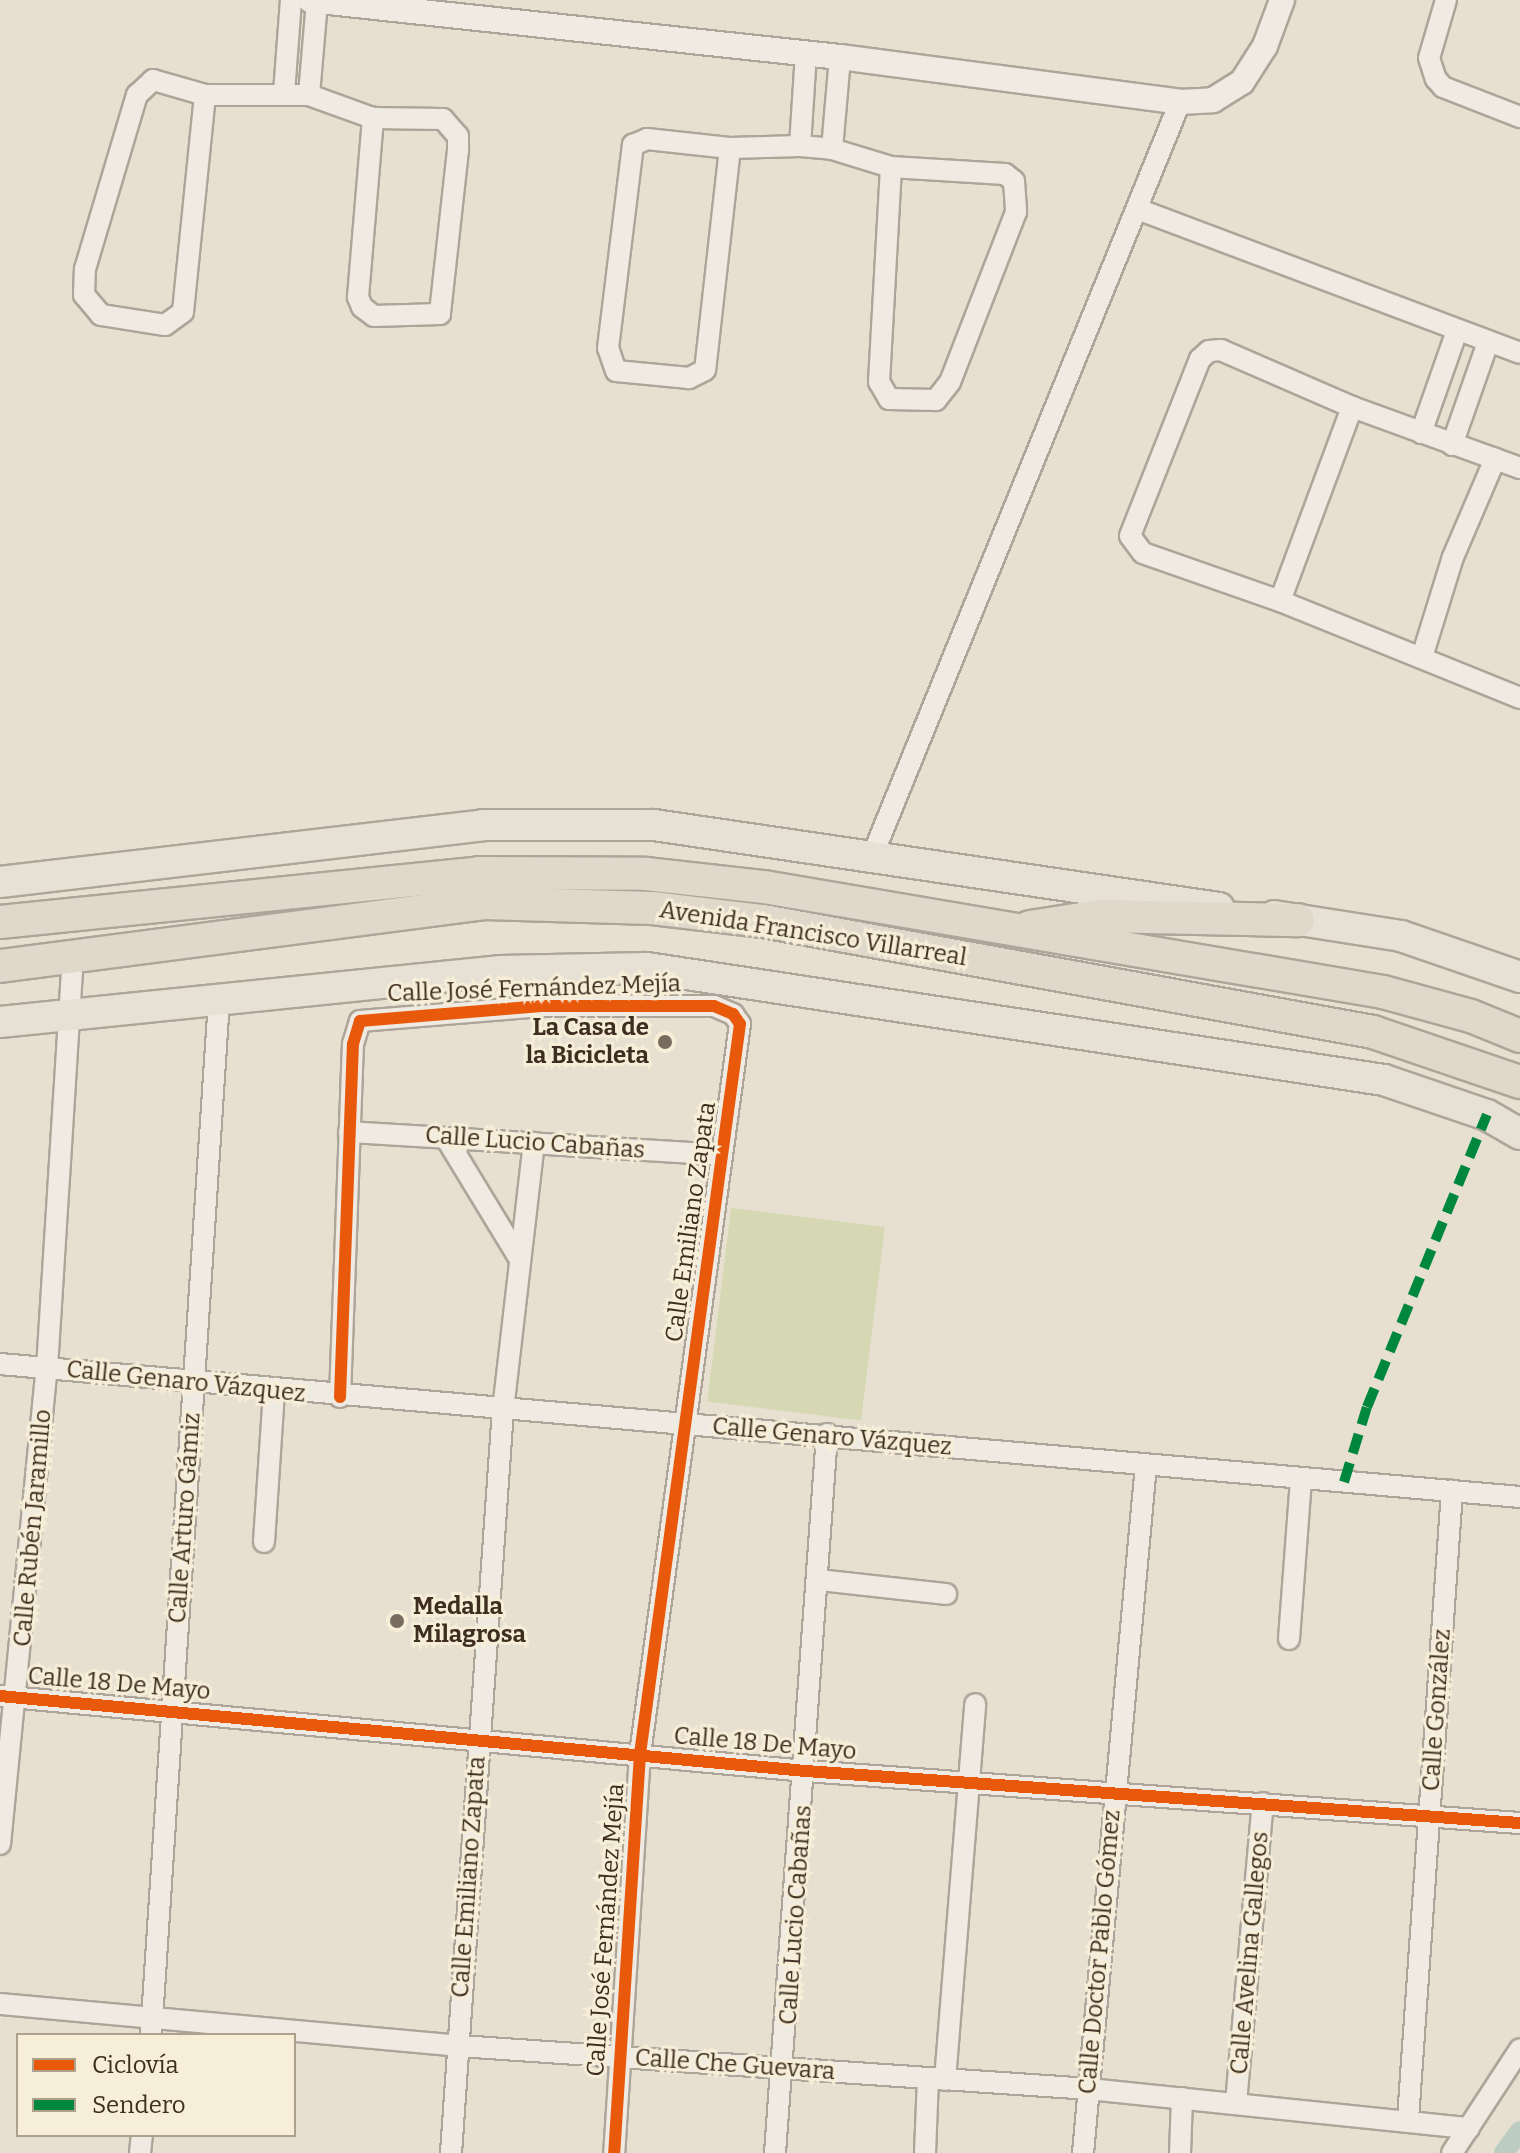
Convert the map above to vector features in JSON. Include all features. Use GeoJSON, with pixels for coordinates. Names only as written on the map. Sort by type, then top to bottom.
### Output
{"type":"FeatureCollection","features":[{"type":"Feature","properties":{"kind":"highway","name":"Avenida Francisco Villarreal"},"geometry":{"type":"LineString","coordinates":[[0,922],[479,873],[646,874],[764,887],[1008,931],[1383,992],[1471,1016],[1520,1036]]}},
{"type":"Feature","properties":{"kind":"highway"},"geometry":{"type":"LineString","coordinates":[[0,905],[180,903]]}},
{"type":"Feature","properties":{"kind":"highway","name":"Avenida Francisco Villarreal"},"geometry":{"type":"LineString","coordinates":[[0,966],[482,903],[652,908],[763,921],[1373,1032],[1520,1082]]}},
{"type":"Feature","properties":{"kind":"highway"},"geometry":{"type":"LineString","coordinates":[[1008,931],[1100,916],[1298,920]]}},
{"type":"Feature","properties":{"kind":"highway"},"geometry":{"type":"LineString","coordinates":[[0,986],[239,936]]}},
{"type":"Feature","properties":{"kind":"main road"},"geometry":{"type":"LineString","coordinates":[[0,882],[483,825],[654,825],[873,854],[1401,936],[1520,977]]}},
{"type":"Feature","properties":{"kind":"main road"},"geometry":{"type":"LineString","coordinates":[[0,1022],[500,971],[647,968],[1384,1080],[1487,1115],[1520,1134]]}},
{"type":"Feature","properties":{"kind":"street"},"geometry":{"type":"LineString","coordinates":[[284,93],[291,0]]}},
{"type":"Feature","properties":{"kind":"street"},"geometry":{"type":"LineString","coordinates":[[310,0],[840,57],[1180,102],[1213,100],[1242,82],[1265,46],[1282,0]]}},
{"type":"Feature","properties":{"kind":"street"},"geometry":{"type":"LineString","coordinates":[[1446,0],[1430,52],[1436,79],[1443,87],[1520,117]]}},
{"type":"Feature","properties":{"kind":"street"},"geometry":{"type":"LineString","coordinates":[[309,95],[317,1]]}},
{"type":"Feature","properties":{"kind":"street"},"geometry":{"type":"LineString","coordinates":[[800,146],[806,54]]}},
{"type":"Feature","properties":{"kind":"street"},"geometry":{"type":"LineString","coordinates":[[832,149],[840,57]]}},
{"type":"Feature","properties":{"kind":"street"},"geometry":{"type":"LineString","coordinates":[[205,95],[183,312],[165,325],[101,315],[84,295],[85,269],[137,95],[153,80],[205,95],[309,95],[373,118],[443,119],[458,136],[442,308],[433,318],[374,316],[362,307],[358,297],[373,118]]}},
{"type":"Feature","properties":{"kind":"street"},"geometry":{"type":"LineString","coordinates":[[873,854],[1180,102]]}},
{"type":"Feature","properties":{"kind":"street"},"geometry":{"type":"LineString","coordinates":[[730,148],[705,370],[689,378],[616,371],[608,348],[633,145],[647,139],[730,148],[800,146],[832,149],[891,167],[1005,174],[1018,192],[1016,212],[950,382],[936,400],[926,403],[889,399],[879,382],[891,167]]}},
{"type":"Feature","properties":{"kind":"street"},"geometry":{"type":"LineString","coordinates":[[1137,209],[1520,353]]}},
{"type":"Feature","properties":{"kind":"street"},"geometry":{"type":"LineString","coordinates":[[1421,433],[1457,331]]}},
{"type":"Feature","properties":{"kind":"street"},"geometry":{"type":"LineString","coordinates":[[1452,445],[1488,342]]}},
{"type":"Feature","properties":{"kind":"street"},"geometry":{"type":"LineString","coordinates":[[1520,468],[1352,407],[1232,354],[1209,351],[1200,359],[1168,448],[1130,524],[1133,546],[1143,553],[1280,601],[1520,698]]}},
{"type":"Feature","properties":{"kind":"street"},"geometry":{"type":"LineString","coordinates":[[1280,601],[1352,407]]}},
{"type":"Feature","properties":{"kind":"street"},"geometry":{"type":"LineString","coordinates":[[1422,657],[1453,557],[1495,459]]}},
{"type":"Feature","properties":{"kind":"street","name":"Calle Rubén Jaramillo"},"geometry":{"type":"LineString","coordinates":[[0,1844],[9,1697],[47,1368],[72,971]]}},
{"type":"Feature","properties":{"kind":"street","name":"Calle Arturo Gámiz"},"geometry":{"type":"LineString","coordinates":[[151,2028],[219,1001]]}},
{"type":"Feature","properties":{"kind":"street","name":"Calle José Fernández Mejía"},"geometry":{"type":"LineString","coordinates":[[349,1132],[355,1031],[371,1017],[544,1006],[714,1006],[733,1014],[740,1024]]}},
{"type":"Feature","properties":{"kind":"street","name":"Calle Emiliano Zapata"},"geometry":{"type":"LineString","coordinates":[[687,1425],[740,1024]]}},
{"type":"Feature","properties":{"kind":"street"},"geometry":{"type":"LineString","coordinates":[[340,1397],[349,1132]]}},
{"type":"Feature","properties":{"kind":"street","name":"Calle Lucio Cabañas"},"geometry":{"type":"LineString","coordinates":[[349,1132],[721,1155]]}},
{"type":"Feature","properties":{"kind":"street"},"geometry":{"type":"LineString","coordinates":[[446,1138],[519,1258]]}},
{"type":"Feature","properties":{"kind":"street","name":"Calle Emiliano Zapata"},"geometry":{"type":"LineString","coordinates":[[451,2153],[503,1410],[534,1143]]}},
{"type":"Feature","properties":{"kind":"street","name":"Calle Genaro Vázquez"},"geometry":{"type":"LineString","coordinates":[[0,1364],[340,1397],[827,1434],[1520,1497]]}},
{"type":"Feature","properties":{"kind":"street"},"geometry":{"type":"LineString","coordinates":[[264,1542],[274,1391]]}},
{"type":"Feature","properties":{"kind":"street","name":"Calle José Fernández Mejía"},"geometry":{"type":"LineString","coordinates":[[614,2153],[640,1754],[687,1425]]}},
{"type":"Feature","properties":{"kind":"street","name":"Calle Lucio Cabañas"},"geometry":{"type":"LineString","coordinates":[[775,2153],[806,1771],[827,1434]]}},
{"type":"Feature","properties":{"kind":"street","name":"Calle Doctor Pablo Gómez"},"geometry":{"type":"LineString","coordinates":[[1083,2153],[1113,1791],[1146,1465]]}},
{"type":"Feature","properties":{"kind":"street"},"geometry":{"type":"LineString","coordinates":[[1289,1639],[1301,1478]]}},
{"type":"Feature","properties":{"kind":"street","name":"Calle González"},"geometry":{"type":"LineString","coordinates":[[1408,2119],[1452,1491]]}},
{"type":"Feature","properties":{"kind":"street"},"geometry":{"type":"LineString","coordinates":[[819,1580],[946,1594]]}},
{"type":"Feature","properties":{"kind":"street","name":"Calle 18 De Mayo"},"geometry":{"type":"LineString","coordinates":[[9,1697],[806,1771],[1520,1823]]}},
{"type":"Feature","properties":{"kind":"street"},"geometry":{"type":"LineString","coordinates":[[925,2153],[937,2079],[975,1704]]}},
{"type":"Feature","properties":{"kind":"street","name":"Calle Avelina Gallegos"},"geometry":{"type":"LineString","coordinates":[[1236,2103],[1263,1803]]}},
{"type":"Feature","properties":{"kind":"street","name":"Calle Che Guevara"},"geometry":{"type":"LineString","coordinates":[[0,2004],[151,2028],[237,2033]]}},
{"type":"Feature","properties":{"kind":"street","name":"Calle Che Guevara"},"geometry":{"type":"LineString","coordinates":[[296,2036],[1089,2089],[1408,2119],[1469,2128]]}},
{"type":"Feature","properties":{"kind":"street"},"geometry":{"type":"LineString","coordinates":[[1452,2153],[1520,2049]]}},
{"type":"Feature","properties":{"kind":"street"},"geometry":{"type":"LineString","coordinates":[[1180,2153],[1182,2098]]}},
{"type":"Feature","properties":{"kind":"green space"},"geometry":{"type":"Polygon","coordinates":[[[731,1208],[885,1227],[861,1420],[707,1402],[731,1208]]]}},
{"type":"Feature","properties":{"kind":"waterway"},"geometry":{"type":"LineString","coordinates":[[1504,2153],[1520,2131]]}},
{"type":"Feature","properties":{"kind":"marked path"},"geometry":{"type":"LineString","coordinates":[[1344,1482],[1367,1407],[1487,1115]]}},
{"type":"Feature","properties":{"kind":"cycle path"},"geometry":{"type":"LineString","coordinates":[[340,1397],[353,1044],[360,1021],[544,1006],[714,1006],[733,1014],[740,1024],[640,1754],[614,2153]]}},
{"type":"Feature","properties":{"kind":"cycle path"},"geometry":{"type":"LineString","coordinates":[[0,1696],[806,1771],[1520,1823]]}},
{"type":"Feature","properties":{"kind":"place","name":"La Casa de la Bicicleta"},"geometry":{"type":"Point","coordinates":[665,1042]}},
{"type":"Feature","properties":{"kind":"place","name":"Medalla Milagrosa"},"geometry":{"type":"Point","coordinates":[397,1621]}}]}
